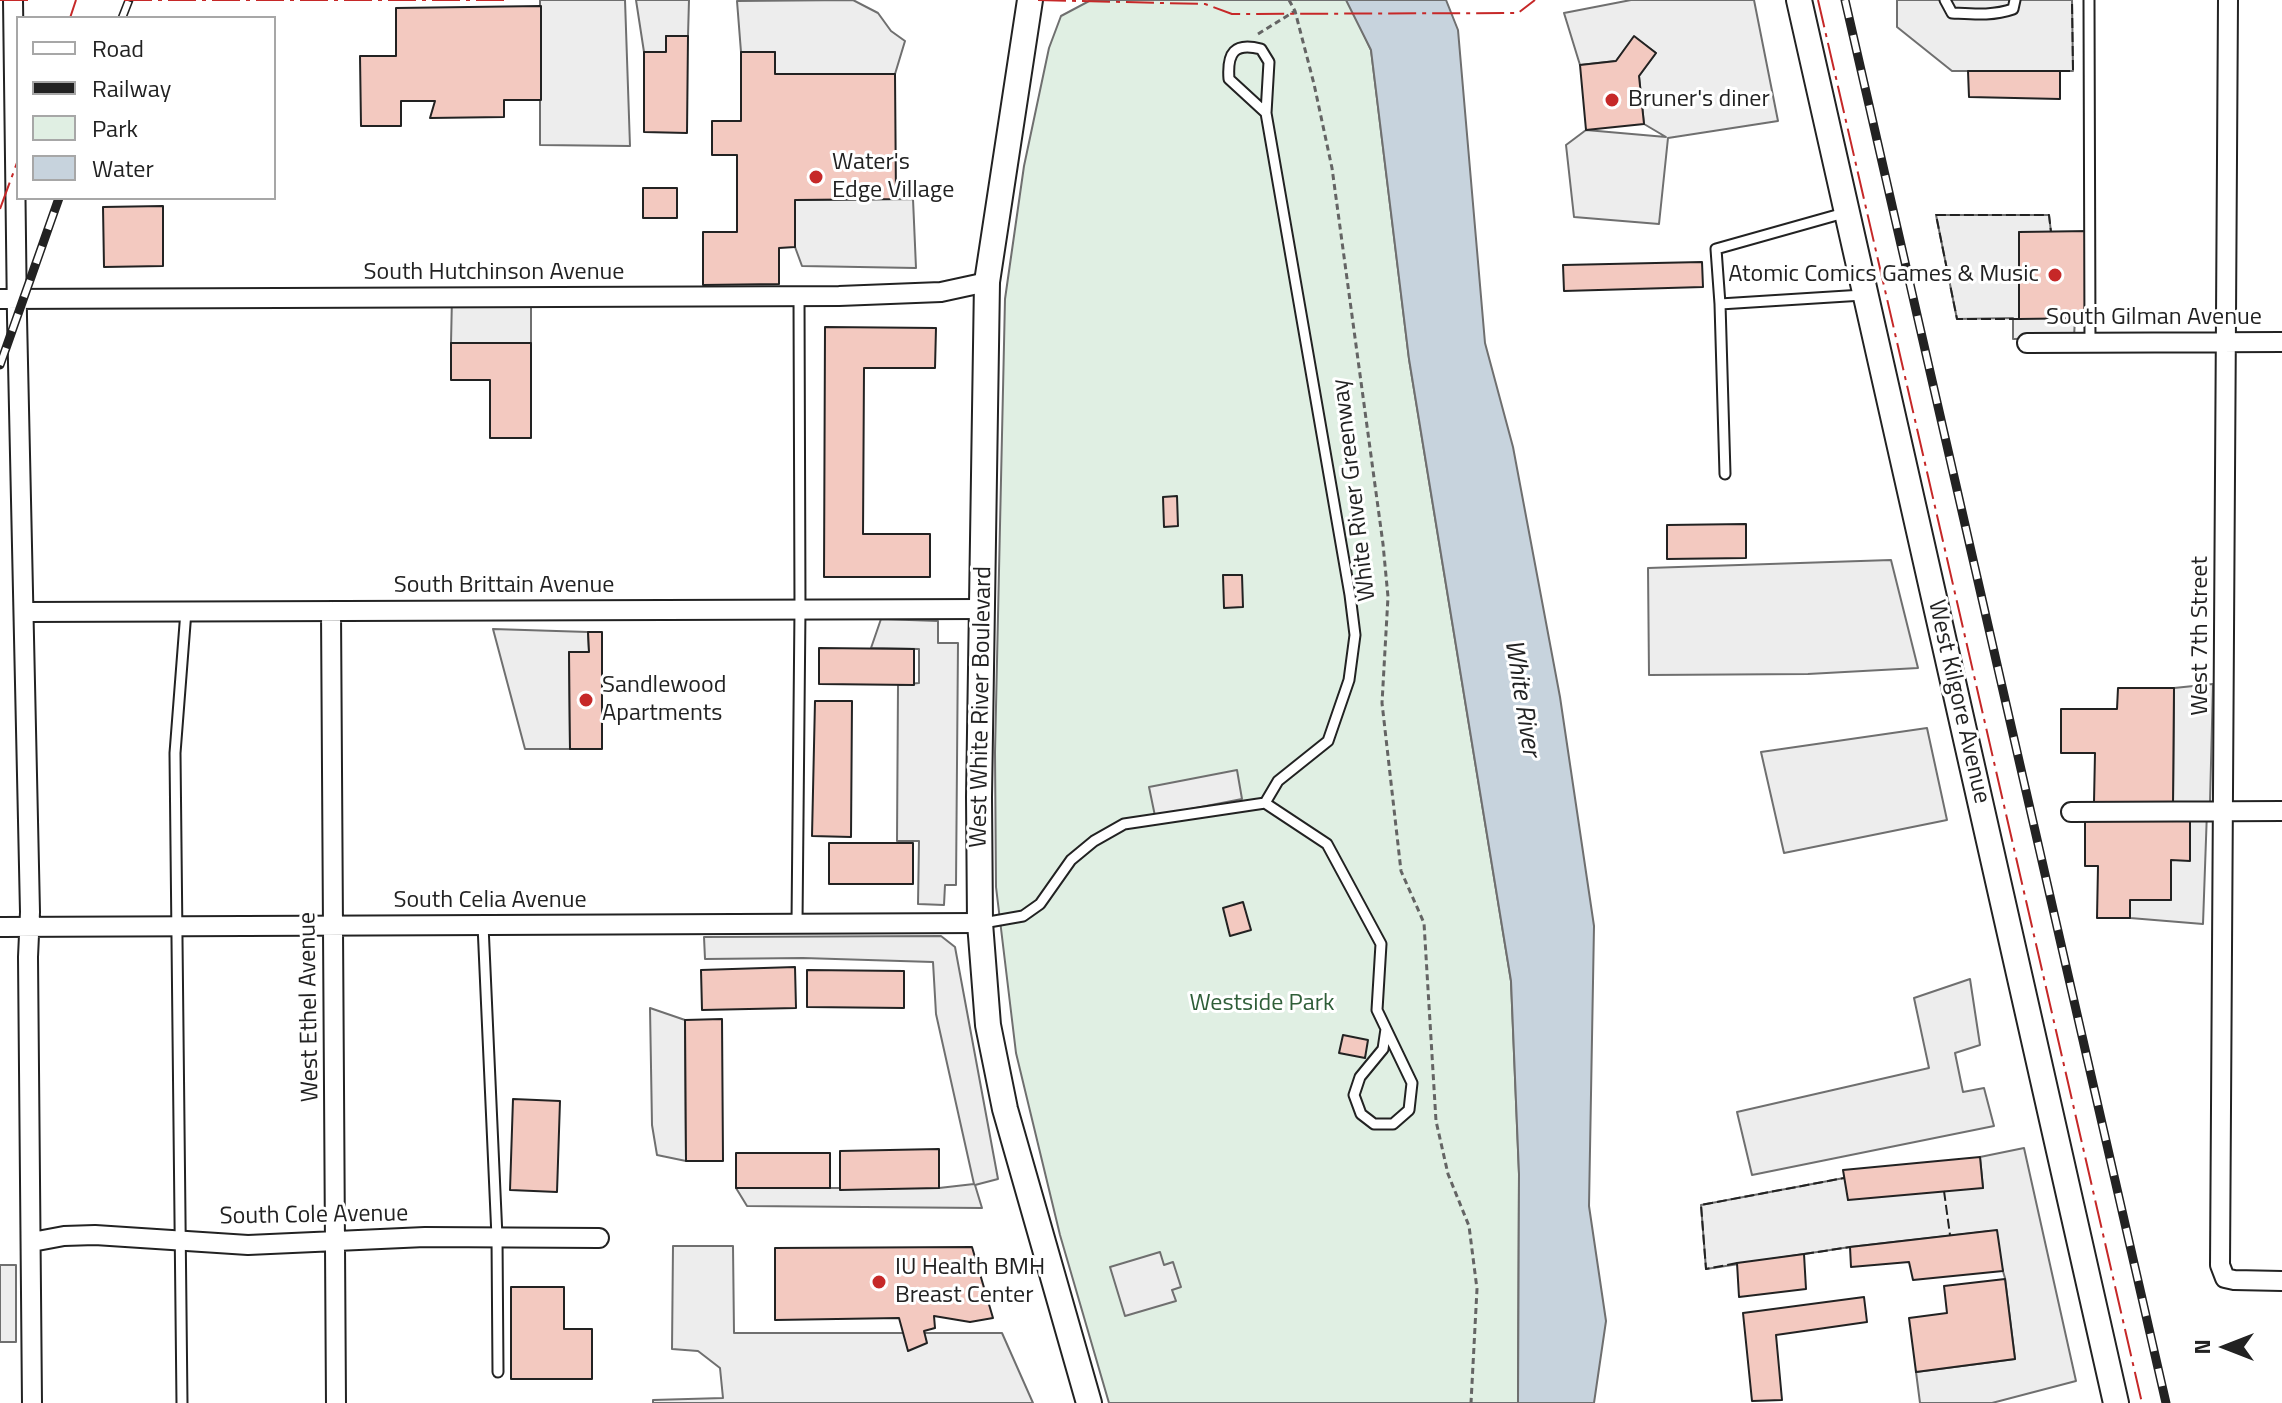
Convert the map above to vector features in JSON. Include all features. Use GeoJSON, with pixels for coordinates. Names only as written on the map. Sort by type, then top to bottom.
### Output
{"type":"FeatureCollection","features":[{"type":"Feature","properties":{"kind":"main road","name":"West White River Boulevard"},"geometry":{"type":"LineString","coordinates":[[1030,0],[987,282],[980,923],[988,1025],[996,1072],[1025,1187],[1089,1403]]}},
{"type":"Feature","properties":{"kind":"main road","name":"West Kilgore Avenue"},"geometry":{"type":"LineString","coordinates":[[1799,0],[2116,1403]]}},
{"type":"Feature","properties":{"kind":"street"},"geometry":{"type":"LineString","coordinates":[[13,0],[8,298],[25,612],[32,1403]]}},
{"type":"Feature","properties":{"kind":"street","name":"West 7th Street"},"geometry":{"type":"LineString","coordinates":[[2228,0],[2219,1232],[2225,1278],[2282,1281]]}},
{"type":"Feature","properties":{"kind":"street","name":"South Hutchinson Avenue"},"geometry":{"type":"LineString","coordinates":[[8,298],[799,296],[941,292],[987,282]]}},
{"type":"Feature","properties":{"kind":"street","name":"South Gilman Avenue"},"geometry":{"type":"LineString","coordinates":[[2027,343],[2282,342]]}},
{"type":"Feature","properties":{"kind":"street","name":"South Brittain Avenue"},"geometry":{"type":"LineString","coordinates":[[25,612],[984,609]]}},
{"type":"Feature","properties":{"kind":"street","name":"West Ethel Avenue"},"geometry":{"type":"LineString","coordinates":[[331,611],[336,1403]]}},
{"type":"Feature","properties":{"kind":"street"},"geometry":{"type":"LineString","coordinates":[[2071,812],[2282,811]]}},
{"type":"Feature","properties":{"kind":"street","name":"South Celia Avenue"},"geometry":{"type":"LineString","coordinates":[[0,927],[980,923]]}},
{"type":"Feature","properties":{"kind":"street","name":"South Cole Avenue"},"geometry":{"type":"LineString","coordinates":[[32,1242],[64,1236],[95,1235],[248,1245],[336,1240],[599,1238]]}},
{"type":"Feature","properties":{"kind":"lane"},"geometry":{"type":"LineString","coordinates":[[1945,0],[1952,13],[1974,14],[2000,14],[2013,9],[2015,0]]}},
{"type":"Feature","properties":{"kind":"lane"},"geometry":{"type":"LineString","coordinates":[[2089,0],[2090,343]]}},
{"type":"Feature","properties":{"kind":"lane"},"geometry":{"type":"LineString","coordinates":[[1265,803],[1278,781],[1328,741],[1349,680],[1355,635],[1266,113],[1269,62],[1261,49],[1247,45],[1235,50],[1227,63],[1229,79],[1266,113]]}},
{"type":"Feature","properties":{"kind":"lane"},"geometry":{"type":"LineString","coordinates":[[1725,474],[1716,249],[1847,212]]}},
{"type":"Feature","properties":{"kind":"lane"},"geometry":{"type":"LineString","coordinates":[[1720,304],[1865,295]]}},
{"type":"Feature","properties":{"kind":"lane"},"geometry":{"type":"LineString","coordinates":[[797,923],[799,296]]}},
{"type":"Feature","properties":{"kind":"lane"},"geometry":{"type":"LineString","coordinates":[[182,1403],[175,753],[186,611]]}},
{"type":"Feature","properties":{"kind":"lane"},"geometry":{"type":"LineString","coordinates":[[980,923],[1023,916],[1040,904],[1071,860],[1094,841],[1124,824],[1265,803],[1327,844],[1381,944],[1377,1010],[1412,1083],[1409,1110],[1393,1124],[1374,1124],[1361,1114],[1354,1095],[1360,1077],[1383,1049],[1386,1029]]}},
{"type":"Feature","properties":{"kind":"lane"},"geometry":{"type":"LineString","coordinates":[[483,925],[497,1237],[498,1372]]}},
{"type":"Feature","properties":{"kind":"path","name":"White River Greenway"},"geometry":{"type":"LineString","coordinates":[[1289,0],[1295,11],[1314,84],[1332,168],[1383,544],[1388,597],[1382,703],[1401,871],[1424,923],[1436,1121],[1448,1174],[1469,1226],[1477,1289],[1471,1403]]}},
{"type":"Feature","properties":{"kind":"path"},"geometry":{"type":"LineString","coordinates":[[1247,45],[1265,28],[1295,11]]}},
{"type":"Feature","properties":{"kind":"green space","name":"Westside Park"},"geometry":{"type":"Polygon","coordinates":[[[1091,0],[1348,0],[1371,50],[1409,359],[1511,981],[1519,1174],[1518,1403],[1109,1403],[1060,1235],[1016,1053],[996,887],[995,752],[1005,299],[1024,166],[1049,48],[1061,16],[1091,0]]]}},
{"type":"Feature","properties":{"kind":"shaded area"},"geometry":{"type":"Polygon","coordinates":[[[540,0],[625,0],[630,146],[540,145],[540,0]]]}},
{"type":"Feature","properties":{"kind":"shaded area"},"geometry":{"type":"Polygon","coordinates":[[[636,0],[689,0],[688,36],[666,36],[666,52],[644,52],[636,0]]]}},
{"type":"Feature","properties":{"kind":"shaded area"},"geometry":{"type":"Polygon","coordinates":[[[853,0],[878,13],[891,31],[905,41],[895,74],[775,74],[775,52],[741,52],[737,1],[853,0]]]}},
{"type":"Feature","properties":{"kind":"shaded area"},"geometry":{"type":"Polygon","coordinates":[[[1631,0],[1754,0],[1778,121],[1668,138],[1659,224],[1574,217],[1566,145],[1586,130],[1666,137],[1644,124],[1639,76],[1656,53],[1634,37],[1616,61],[1580,65],[1564,13],[1631,0]]]}},
{"type":"Feature","properties":{"kind":"shaded area"},"geometry":{"type":"Polygon","coordinates":[[[1897,0],[2072,0],[2073,71],[1952,71],[1897,27],[1897,0]]]}},
{"type":"Feature","properties":{"kind":"shaded area"},"geometry":{"type":"Polygon","coordinates":[[[913,199],[916,268],[802,266],[795,247],[795,200],[913,199]]]}},
{"type":"Feature","properties":{"kind":"shaded area"},"geometry":{"type":"Polygon","coordinates":[[[1936,215],[2049,215],[2051,232],[2019,232],[2019,317],[2075,318],[2074,338],[2013,339],[2013,318],[1957,319],[1936,215]]]}},
{"type":"Feature","properties":{"kind":"shaded area"},"geometry":{"type":"Polygon","coordinates":[[[452,297],[531,297],[531,343],[451,343],[452,297]]]}},
{"type":"Feature","properties":{"kind":"shaded area"},"geometry":{"type":"Polygon","coordinates":[[[1891,560],[1918,668],[1808,674],[1649,675],[1648,568],[1891,560]]]}},
{"type":"Feature","properties":{"kind":"shaded area"},"geometry":{"type":"Polygon","coordinates":[[[881,619],[938,621],[938,643],[958,643],[956,885],[945,885],[944,905],[918,904],[919,841],[897,841],[898,685],[919,683],[919,649],[871,648],[881,619]]]}},
{"type":"Feature","properties":{"kind":"shaded area"},"geometry":{"type":"Polygon","coordinates":[[[493,629],[588,632],[589,652],[569,652],[570,749],[525,749],[493,629]]]}},
{"type":"Feature","properties":{"kind":"shaded area"},"geometry":{"type":"Polygon","coordinates":[[[2213,684],[2210,803],[2173,803],[2174,688],[2213,684]]]}},
{"type":"Feature","properties":{"kind":"shaded area"},"geometry":{"type":"Polygon","coordinates":[[[1927,728],[1947,820],[1784,853],[1761,752],[1927,728]]]}},
{"type":"Feature","properties":{"kind":"shaded area"},"geometry":{"type":"Polygon","coordinates":[[[1237,770],[1242,799],[1155,816],[1149,787],[1237,770]]]}},
{"type":"Feature","properties":{"kind":"shaded area"},"geometry":{"type":"Polygon","coordinates":[[[2207,811],[2203,924],[2130,918],[2130,900],[2171,900],[2171,860],[2190,860],[2190,819],[2207,811]]]}},
{"type":"Feature","properties":{"kind":"shaded area"},"geometry":{"type":"Polygon","coordinates":[[[941,936],[955,947],[998,1179],[975,1185],[982,1208],[747,1206],[736,1188],[939,1188],[974,1184],[936,1014],[933,962],[705,959],[704,937],[941,936]]]}},
{"type":"Feature","properties":{"kind":"shaded area"},"geometry":{"type":"Polygon","coordinates":[[[1970,979],[1980,1045],[1955,1053],[1963,1092],[1984,1088],[1994,1126],[1752,1175],[1737,1112],[1929,1068],[1914,998],[1970,979]]]}},
{"type":"Feature","properties":{"kind":"shaded area"},"geometry":{"type":"Polygon","coordinates":[[[650,1008],[685,1020],[686,1161],[657,1155],[652,1125],[650,1008]]]}},
{"type":"Feature","properties":{"kind":"shaded area"},"geometry":{"type":"Polygon","coordinates":[[[2024,1148],[2076,1381],[1992,1403],[1920,1403],[1916,1372],[2015,1359],[2005,1278],[1991,1231],[1850,1247],[1706,1269],[1701,1205],[1844,1178],[1983,1188],[1980,1157],[2024,1148]]]}},
{"type":"Feature","properties":{"kind":"shaded area"},"geometry":{"type":"Polygon","coordinates":[[[673,1246],[733,1246],[734,1333],[1002,1333],[1033,1403],[653,1403],[653,1400],[723,1398],[720,1368],[698,1351],[672,1349],[673,1246]]]}},
{"type":"Feature","properties":{"kind":"shaded area"},"geometry":{"type":"Polygon","coordinates":[[[1160,1252],[1164,1265],[1173,1262],[1181,1287],[1172,1290],[1176,1301],[1125,1316],[1110,1267],[1160,1252]]]}},
{"type":"Feature","properties":{"kind":"shaded area"},"geometry":{"type":"Polygon","coordinates":[[[0,1265],[16,1265],[16,1342],[0,1342],[0,1265]]]}},
{"type":"Feature","properties":{"kind":"water","name":"White River"},"geometry":{"type":"Polygon","coordinates":[[[1346,0],[1446,0],[1458,30],[1485,343],[1513,447],[1560,697],[1594,926],[1589,1206],[1606,1321],[1594,1403],[1518,1403],[1519,1174],[1511,981],[1409,359],[1371,50],[1346,0]]]}},
{"type":"Feature","properties":{"kind":"building"},"geometry":{"type":"Polygon","coordinates":[[[541,6],[541,100],[504,100],[504,117],[430,118],[435,101],[401,101],[401,126],[361,126],[360,56],[396,56],[396,8],[541,6]]]}},
{"type":"Feature","properties":{"kind":"building"},"geometry":{"type":"Polygon","coordinates":[[[666,36],[688,36],[687,133],[644,132],[644,52],[666,52],[666,36]]]}},
{"type":"Feature","properties":{"kind":"building","name":"Bruner's diner"},"geometry":{"type":"Polygon","coordinates":[[[1634,36],[1656,53],[1639,76],[1644,124],[1586,130],[1580,65],[1616,61],[1634,36]]]}},
{"type":"Feature","properties":{"kind":"building","name":"Water's Edge Village"},"geometry":{"type":"Polygon","coordinates":[[[741,52],[775,52],[775,74],[895,74],[896,199],[795,200],[795,247],[779,248],[779,284],[703,285],[703,232],[737,232],[737,155],[712,155],[712,121],[741,121],[741,52]]]}},
{"type":"Feature","properties":{"kind":"building"},"geometry":{"type":"Polygon","coordinates":[[[1968,71],[2060,71],[2060,99],[1969,97],[1968,71]]]}},
{"type":"Feature","properties":{"kind":"building"},"geometry":{"type":"Polygon","coordinates":[[[643,188],[677,188],[677,218],[643,218],[643,188]]]}},
{"type":"Feature","properties":{"kind":"building"},"geometry":{"type":"Polygon","coordinates":[[[163,206],[163,266],[104,267],[103,207],[163,206]]]}},
{"type":"Feature","properties":{"kind":"building","name":"Atomic Comics Games & Music"},"geometry":{"type":"Polygon","coordinates":[[[2090,231],[2091,318],[2019,319],[2019,232],[2090,231]]]}},
{"type":"Feature","properties":{"kind":"building"},"geometry":{"type":"Polygon","coordinates":[[[1702,262],[1703,287],[1564,291],[1563,265],[1702,262]]]}},
{"type":"Feature","properties":{"kind":"building"},"geometry":{"type":"Polygon","coordinates":[[[825,327],[936,328],[935,368],[864,368],[863,534],[930,534],[930,577],[824,577],[825,327]]]}},
{"type":"Feature","properties":{"kind":"building"},"geometry":{"type":"Polygon","coordinates":[[[451,343],[531,343],[531,438],[490,438],[490,380],[451,380],[451,343]]]}},
{"type":"Feature","properties":{"kind":"building"},"geometry":{"type":"Polygon","coordinates":[[[1177,496],[1178,526],[1164,527],[1163,497],[1177,496]]]}},
{"type":"Feature","properties":{"kind":"building"},"geometry":{"type":"Polygon","coordinates":[[[1746,524],[1746,558],[1667,559],[1667,525],[1746,524]]]}},
{"type":"Feature","properties":{"kind":"building"},"geometry":{"type":"Polygon","coordinates":[[[1223,575],[1242,575],[1243,607],[1224,608],[1223,575]]]}},
{"type":"Feature","properties":{"kind":"building","name":"Sandlewood Apartments"},"geometry":{"type":"Polygon","coordinates":[[[588,632],[602,632],[602,749],[570,749],[569,652],[589,652],[588,632]]]}},
{"type":"Feature","properties":{"kind":"building"},"geometry":{"type":"Polygon","coordinates":[[[819,648],[914,649],[914,685],[819,684],[819,648]]]}},
{"type":"Feature","properties":{"kind":"building"},"geometry":{"type":"Polygon","coordinates":[[[2118,688],[2174,688],[2173,803],[2094,802],[2095,753],[2061,753],[2061,709],[2117,709],[2118,688]]]}},
{"type":"Feature","properties":{"kind":"building"},"geometry":{"type":"Polygon","coordinates":[[[815,701],[852,701],[851,837],[812,836],[815,701]]]}},
{"type":"Feature","properties":{"kind":"building"},"geometry":{"type":"Polygon","coordinates":[[[2085,818],[2190,819],[2190,861],[2171,860],[2171,900],[2130,900],[2130,918],[2097,918],[2098,866],[2085,866],[2085,818]]]}},
{"type":"Feature","properties":{"kind":"building"},"geometry":{"type":"Polygon","coordinates":[[[829,843],[913,843],[913,884],[829,884],[829,843]]]}},
{"type":"Feature","properties":{"kind":"building"},"geometry":{"type":"Polygon","coordinates":[[[1243,902],[1251,930],[1230,936],[1223,908],[1243,902]]]}},
{"type":"Feature","properties":{"kind":"building"},"geometry":{"type":"Polygon","coordinates":[[[795,967],[796,1008],[702,1010],[701,970],[795,967]]]}},
{"type":"Feature","properties":{"kind":"building"},"geometry":{"type":"Polygon","coordinates":[[[807,970],[904,971],[904,1008],[807,1007],[807,970]]]}},
{"type":"Feature","properties":{"kind":"building"},"geometry":{"type":"Polygon","coordinates":[[[722,1019],[723,1161],[686,1161],[685,1020],[722,1019]]]}},
{"type":"Feature","properties":{"kind":"building"},"geometry":{"type":"Polygon","coordinates":[[[1343,1035],[1368,1040],[1365,1058],[1339,1053],[1343,1035]]]}},
{"type":"Feature","properties":{"kind":"building"},"geometry":{"type":"Polygon","coordinates":[[[513,1099],[560,1101],[557,1192],[510,1190],[513,1099]]]}},
{"type":"Feature","properties":{"kind":"building"},"geometry":{"type":"Polygon","coordinates":[[[939,1149],[939,1188],[840,1190],[840,1151],[939,1149]]]}},
{"type":"Feature","properties":{"kind":"building"},"geometry":{"type":"Polygon","coordinates":[[[736,1153],[830,1153],[830,1188],[736,1188],[736,1153]]]}},
{"type":"Feature","properties":{"kind":"building"},"geometry":{"type":"Polygon","coordinates":[[[1980,1157],[1983,1188],[1848,1200],[1843,1170],[1980,1157]]]}},
{"type":"Feature","properties":{"kind":"building"},"geometry":{"type":"Polygon","coordinates":[[[1997,1230],[2003,1271],[1913,1280],[1909,1262],[1851,1267],[1850,1247],[1997,1230]]]}},
{"type":"Feature","properties":{"kind":"building","name":"IU Health BMH Breast Center"},"geometry":{"type":"Polygon","coordinates":[[[972,1247],[993,1318],[970,1322],[934,1316],[935,1328],[924,1331],[927,1343],[908,1351],[899,1318],[775,1320],[775,1248],[972,1247]]]}},
{"type":"Feature","properties":{"kind":"building"},"geometry":{"type":"Polygon","coordinates":[[[1804,1254],[1806,1289],[1739,1297],[1737,1263],[1804,1254]]]}},
{"type":"Feature","properties":{"kind":"building"},"geometry":{"type":"Polygon","coordinates":[[[2005,1279],[2015,1359],[1916,1372],[1909,1318],[1947,1313],[1944,1286],[2005,1279]]]}},
{"type":"Feature","properties":{"kind":"building"},"geometry":{"type":"Polygon","coordinates":[[[511,1287],[564,1287],[564,1329],[592,1329],[592,1379],[511,1379],[511,1287]]]}},
{"type":"Feature","properties":{"kind":"building"},"geometry":{"type":"Polygon","coordinates":[[[1864,1297],[1867,1322],[1776,1335],[1782,1400],[1752,1401],[1743,1313],[1864,1297]]]}},
{"type":"Feature","properties":{"kind":"railway"},"geometry":{"type":"LineString","coordinates":[[123,16],[129,0]]}},
{"type":"Feature","properties":{"kind":"railway"},"geometry":{"type":"LineString","coordinates":[[1845,0],[2166,1403]]}},
{"type":"Feature","properties":{"kind":"railway"},"geometry":{"type":"LineString","coordinates":[[0,365],[58,200]]}},
{"type":"Feature","properties":{"kind":"fence"},"geometry":{"type":"LineString","coordinates":[[2060,71],[2073,71],[2072,0]]}},
{"type":"Feature","properties":{"kind":"fence"},"geometry":{"type":"LineString","coordinates":[[2019,319],[1957,319],[1936,215],[2049,215],[2051,232]]}},
{"type":"Feature","properties":{"kind":"fence"},"geometry":{"type":"LineString","coordinates":[[1737,1263],[1706,1269],[1701,1205],[1844,1178]]}},
{"type":"Feature","properties":{"kind":"fence"},"geometry":{"type":"LineString","coordinates":[[1944,1191],[1950,1235]]}},
{"type":"Feature","properties":{"kind":"fence"},"geometry":{"type":"LineString","coordinates":[[1804,1254],[1850,1247]]}},
{"type":"Feature","properties":{"kind":"power"},"geometry":{"type":"LineString","coordinates":[[0,0],[34,0]]}},
{"type":"Feature","properties":{"kind":"power"},"geometry":{"type":"LineString","coordinates":[[71,16],[76,0]]}},
{"type":"Feature","properties":{"kind":"power"},"geometry":{"type":"LineString","coordinates":[[124,0],[508,0]]}},
{"type":"Feature","properties":{"kind":"power"},"geometry":{"type":"LineString","coordinates":[[1038,0],[1205,4],[1232,14],[1518,13],[1535,0]]}},
{"type":"Feature","properties":{"kind":"power"},"geometry":{"type":"LineString","coordinates":[[1818,0],[2142,1403]]}},
{"type":"Feature","properties":{"kind":"power"},"geometry":{"type":"LineString","coordinates":[[0,209],[16,165]]}},
{"type":"Feature","properties":{"kind":"place","name":"Bruner's diner"},"geometry":{"type":"Point","coordinates":[1612,100]}},
{"type":"Feature","properties":{"kind":"place","name":"Water's Edge Village"},"geometry":{"type":"Point","coordinates":[816,177]}},
{"type":"Feature","properties":{"kind":"place","name":"Atomic Comics Games & Music"},"geometry":{"type":"Point","coordinates":[2055,275]}},
{"type":"Feature","properties":{"kind":"place","name":"Sandlewood Apartments"},"geometry":{"type":"Point","coordinates":[586,700]}},
{"type":"Feature","properties":{"kind":"place","name":"IU Health BMH Breast Center"},"geometry":{"type":"Point","coordinates":[879,1282]}}]}
